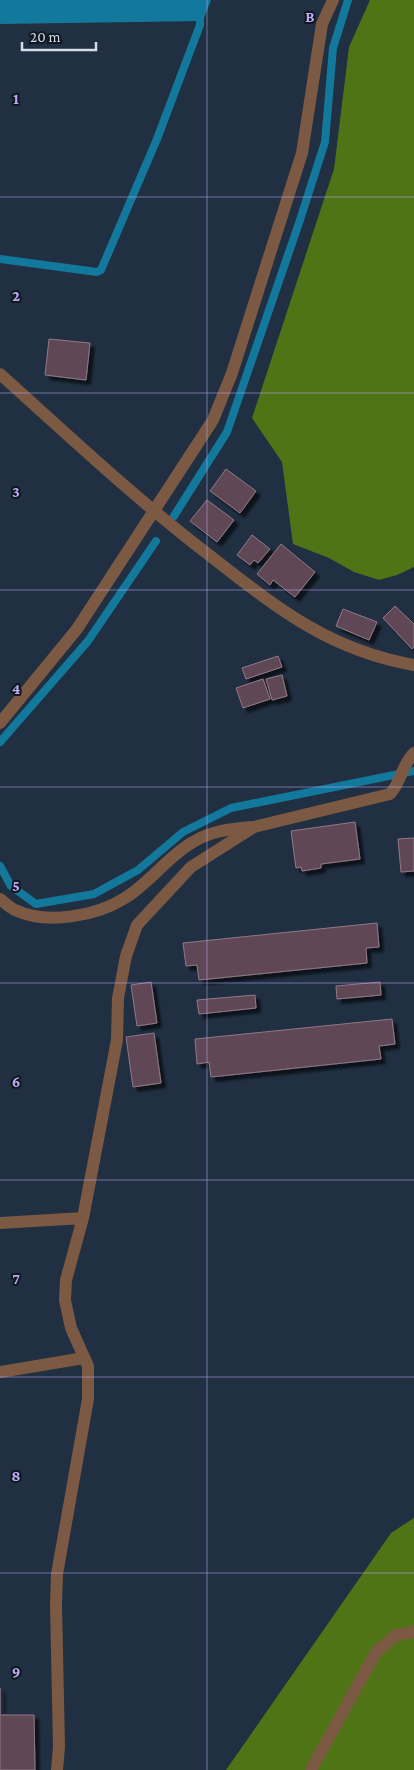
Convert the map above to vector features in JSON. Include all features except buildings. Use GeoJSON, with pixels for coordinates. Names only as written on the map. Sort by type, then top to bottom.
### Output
{"type":"FeatureCollection","features":[{"type":"Feature","properties":{"kind":"street"},"geometry":{"type":"LineString","coordinates":[[0,723],[77,629],[213,420],[232,372],[302,154],[322,24],[333,0]]}},
{"type":"Feature","properties":{"kind":"street"},"geometry":{"type":"LineString","coordinates":[[0,374],[154,512],[267,600],[306,625],[346,647],[414,664]]}},
{"type":"Feature","properties":{"kind":"street"},"geometry":{"type":"LineString","coordinates":[[0,899],[15,910],[35,916],[58,917],[97,911],[126,898],[192,842],[222,829],[254,827],[390,794],[397,787],[405,762],[414,753]]}},
{"type":"Feature","properties":{"kind":"street"},"geometry":{"type":"LineString","coordinates":[[57,1770],[59,1747],[57,1574],[88,1400],[88,1366],[70,1328],[65,1300],[66,1280],[83,1218],[117,1040],[118,998],[126,956],[137,925],[191,867],[254,827]]}},
{"type":"Feature","properties":{"kind":"street"},"geometry":{"type":"LineString","coordinates":[[0,1223],[83,1218]]}},
{"type":"Feature","properties":{"kind":"street"},"geometry":{"type":"LineString","coordinates":[[0,1372],[84,1358]]}},
{"type":"Feature","properties":{"kind":"street"},"geometry":{"type":"LineString","coordinates":[[311,1770],[376,1652],[396,1634],[414,1632]]}},
{"type":"Feature","properties":{"kind":"green space"},"geometry":{"type":"Polygon","coordinates":[[[370,0],[414,0],[414,567],[397,575],[379,580],[354,572],[329,558],[293,544],[282,462],[252,418],[334,169],[349,47],[370,0]]]}},
{"type":"Feature","properties":{"kind":"green space"},"geometry":{"type":"Polygon","coordinates":[[[414,1518],[414,1770],[226,1770],[391,1533],[414,1518]]]}},
{"type":"Feature","properties":{"kind":"water"},"geometry":{"type":"Polygon","coordinates":[[[0,0],[211,0],[203,21],[0,24],[0,0]]]}},
{"type":"Feature","properties":{"kind":"waterway"},"geometry":{"type":"LineString","coordinates":[[174,516],[227,432],[299,223],[325,142],[333,48],[348,0]]}},
{"type":"Feature","properties":{"kind":"waterway"},"geometry":{"type":"LineString","coordinates":[[0,259],[97,272],[101,270],[157,139],[200,25],[200,12]]}},
{"type":"Feature","properties":{"kind":"waterway"},"geometry":{"type":"LineString","coordinates":[[0,742],[88,641],[156,541]]}},
{"type":"Feature","properties":{"kind":"waterway"},"geometry":{"type":"LineString","coordinates":[[0,866],[11,886],[36,904],[94,894],[138,870],[183,832],[231,808],[414,771]]}}]}
